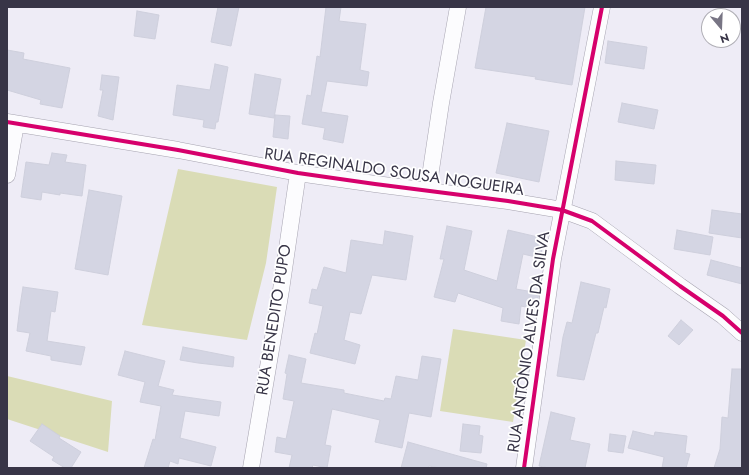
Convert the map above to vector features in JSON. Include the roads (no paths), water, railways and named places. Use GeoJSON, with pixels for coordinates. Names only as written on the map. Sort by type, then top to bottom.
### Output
{"type":"FeatureCollection","features":[{"type":"Feature","properties":{"kind":"street"},"geometry":{"type":"LineString","coordinates":[[428,190],[441,103],[458,7]]}},
{"type":"Feature","properties":{"kind":"street","name":"RUA ANTÔNIO ALVES DA SILVA"},"geometry":{"type":"LineString","coordinates":[[524,468],[553,259],[602,7]]}},
{"type":"Feature","properties":{"kind":"street"},"geometry":{"type":"LineString","coordinates":[[7,175],[12,123]]}},
{"type":"Feature","properties":{"kind":"street","name":"RUA REGINALDO SOUSA NOGUEIRA"},"geometry":{"type":"LineString","coordinates":[[12,123],[178,150],[298,173],[508,201],[562,210],[592,221],[723,316],[742,333]]}},
{"type":"Feature","properties":{"kind":"street","name":"RUA BENEDITO PUPO"},"geometry":{"type":"LineString","coordinates":[[251,468],[281,290],[298,173]]}}]}
